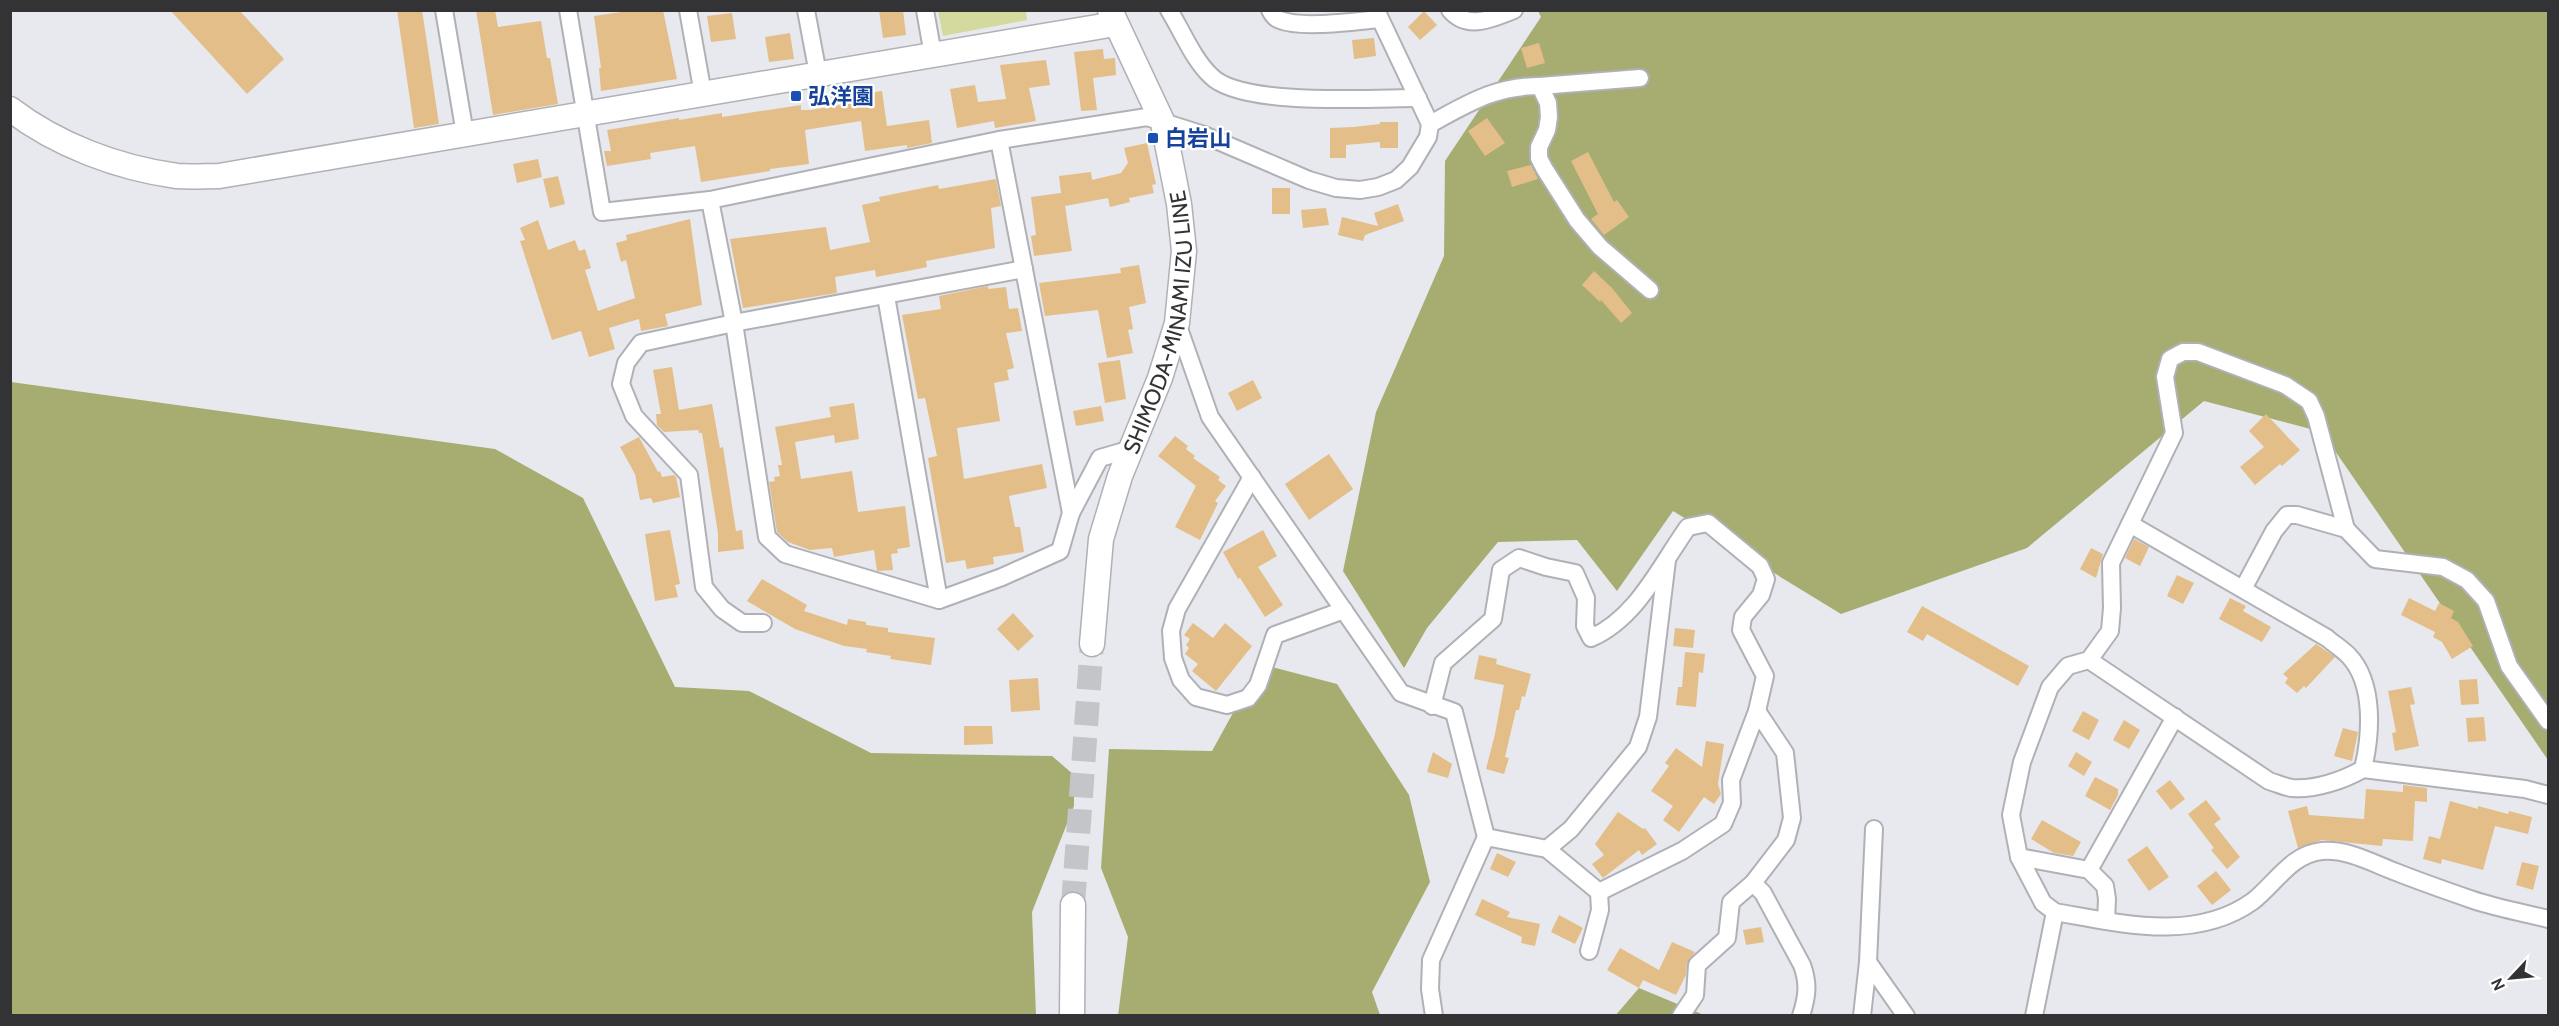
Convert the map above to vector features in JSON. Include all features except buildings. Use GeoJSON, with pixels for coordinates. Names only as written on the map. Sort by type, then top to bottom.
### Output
{"type":"FeatureCollection","features":[{"type":"Feature","properties":{"kind":"street"},"geometry":{"type":"LineString","coordinates":[[444,10],[465,134]]}},
{"type":"Feature","properties":{"kind":"street"},"geometry":{"type":"LineString","coordinates":[[568,10],[602,212],[710,200],[999,140],[1147,117],[1204,135],[1310,180],[1335,188],[1360,190],[1378,188],[1396,180],[1422,150],[1428,137],[1430,124],[1378,15],[1324,23],[1297,23],[1279,20],[1269,10]]}},
{"type":"Feature","properties":{"kind":"street"},"geometry":{"type":"LineString","coordinates":[[688,10],[702,94]]}},
{"type":"Feature","properties":{"kind":"street"},"geometry":{"type":"LineString","coordinates":[[807,10],[818,74]]}},
{"type":"Feature","properties":{"kind":"street"},"geometry":{"type":"LineString","coordinates":[[925,10],[933,55]]}},
{"type":"Feature","properties":{"kind":"street"},"geometry":{"type":"LineString","coordinates":[[1169,10],[1202,66],[1211,77],[1226,88],[1273,96],[1418,98]]}},
{"type":"Feature","properties":{"kind":"street"},"geometry":{"type":"LineString","coordinates":[[1450,10],[1458,18],[1469,22],[1484,21],[1514,10]]}},
{"type":"Feature","properties":{"kind":"street"},"geometry":{"type":"LineString","coordinates":[[10,109],[34,127],[89,154],[178,176],[219,176],[933,55],[1113,17]]}},
{"type":"Feature","properties":{"kind":"street","name":"SHIMODA-MINAMI IZU LINE"},"geometry":{"type":"LineString","coordinates":[[1092,644],[1101,539],[1120,476],[1160,378],[1177,323],[1185,251],[1164,123],[1113,17]]}},
{"type":"Feature","properties":{"kind":"street"},"geometry":{"type":"LineString","coordinates":[[1430,124],[1496,91],[1517,86],[1640,78]]}},
{"type":"Feature","properties":{"kind":"street"},"geometry":{"type":"LineString","coordinates":[[1540,86],[1548,103],[1549,117],[1547,130],[1539,147],[1539,158],[1544,168],[1577,220],[1600,247],[1650,290]]}},
{"type":"Feature","properties":{"kind":"street"},"geometry":{"type":"LineString","coordinates":[[999,140],[1071,513]]}},
{"type":"Feature","properties":{"kind":"street"},"geometry":{"type":"LineString","coordinates":[[710,200],[734,323],[767,537],[785,554],[939,600],[1002,577],[1060,551],[1071,513],[1100,458],[1131,449]]}},
{"type":"Feature","properties":{"kind":"street"},"geometry":{"type":"LineString","coordinates":[[763,623],[742,623],[722,609],[704,586],[689,476],[634,416],[621,384],[626,363],[641,343],[734,323],[1024,269]]}},
{"type":"Feature","properties":{"kind":"street"},"geometry":{"type":"LineString","coordinates":[[886,296],[939,600]]}},
{"type":"Feature","properties":{"kind":"street"},"geometry":{"type":"LineString","coordinates":[[1177,323],[1210,417],[1401,693],[1454,712],[1486,837],[1431,960],[1430,989],[1434,1016]]}},
{"type":"Feature","properties":{"kind":"street"},"geometry":{"type":"LineString","coordinates":[[2548,721],[2509,666],[2486,601],[2467,580],[2443,567],[2375,559],[2346,529],[2316,416],[2309,400],[2285,385],[2198,352],[2183,352],[2170,359],[2165,377],[2174,433],[2111,563],[2110,631],[2089,660],[2068,666],[2050,687],[2022,762],[2011,815],[2019,857],[2043,903],[2055,912],[2151,927],[2199,925],[2231,915],[2255,899],[2281,872],[2303,858],[2321,851],[2348,853],[2476,901],[2548,919]]}},
{"type":"Feature","properties":{"kind":"street"},"geometry":{"type":"LineString","coordinates":[[1252,477],[1177,609],[1171,631],[1173,658],[1182,680],[1196,697],[1227,705],[1248,698],[1258,685],[1275,635],[1344,610]]}},
{"type":"Feature","properties":{"kind":"street"},"geometry":{"type":"LineString","coordinates":[[2243,589],[2274,531],[2287,515],[2297,515],[2346,529]]}},
{"type":"Feature","properties":{"kind":"street"},"geometry":{"type":"LineString","coordinates":[[1432,706],[1443,663],[1493,619],[1501,570],[1519,558],[1575,573],[1586,598],[1585,626],[1592,638],[1607,631],[1636,605],[1688,527],[1708,523],[1760,566],[1766,579],[1761,595],[1743,617],[1741,630],[1766,676],[1757,711],[1731,780],[1732,803],[1723,824],[1682,851],[1599,892]]}},
{"type":"Feature","properties":{"kind":"street"},"geometry":{"type":"LineString","coordinates":[[2130,524],[2327,638],[2350,657],[2367,694],[2368,748],[2363,769]]}},
{"type":"Feature","properties":{"kind":"street"},"geometry":{"type":"LineString","coordinates":[[1547,849],[1571,829],[1638,747],[1648,717],[1668,556]]}},
{"type":"Feature","properties":{"kind":"street"},"geometry":{"type":"LineString","coordinates":[[2089,660],[2269,781],[2291,788],[2331,782],[2352,776],[2363,769],[2525,789],[2548,795]]}},
{"type":"Feature","properties":{"kind":"street"},"geometry":{"type":"LineString","coordinates":[[1681,1016],[1695,994],[1697,965],[1727,938],[1731,902],[1753,883],[1786,840],[1792,818],[1785,753],[1757,711]]}},
{"type":"Feature","properties":{"kind":"street"},"geometry":{"type":"LineString","coordinates":[[2089,870],[2175,717]]}},
{"type":"Feature","properties":{"kind":"street"},"geometry":{"type":"LineString","coordinates":[[1862,1016],[1868,962],[1874,829]]}},
{"type":"Feature","properties":{"kind":"street"},"geometry":{"type":"LineString","coordinates":[[1486,837],[1547,849],[1599,892],[1600,910],[1589,951]]}},
{"type":"Feature","properties":{"kind":"street"},"geometry":{"type":"LineString","coordinates":[[2019,857],[2089,870],[2105,886],[2108,899],[2106,921]]}},
{"type":"Feature","properties":{"kind":"street"},"geometry":{"type":"LineString","coordinates":[[1753,883],[1763,894],[1802,965],[1808,996],[1801,1016]]}},
{"type":"Feature","properties":{"kind":"street"},"geometry":{"type":"LineString","coordinates":[[1072,1016],[1073,905]]}},
{"type":"Feature","properties":{"kind":"street"},"geometry":{"type":"LineString","coordinates":[[2034,1016],[2055,912]]}},
{"type":"Feature","properties":{"kind":"street"},"geometry":{"type":"LineString","coordinates":[[1868,962],[1906,1016]]}},
{"type":"Feature","properties":{"kind":"green space"},"geometry":{"type":"Polygon","coordinates":[[[938,11],[1026,11],[1027,20],[943,36],[938,11]]]}},
{"type":"Feature","properties":{"kind":"green space"},"geometry":{"type":"Polygon","coordinates":[[[1538,11],[2548,11],[2548,760],[2322,432],[2204,401],[2027,548],[1841,614],[1673,511],[1617,591],[1577,540],[1498,542],[1427,628],[1404,668],[1343,571],[1376,412],[1444,256],[1445,161],[1541,17],[1538,11]]]}},
{"type":"Feature","properties":{"kind":"green space"},"geometry":{"type":"Polygon","coordinates":[[[11,382],[495,449],[583,498],[675,687],[749,691],[871,753],[1052,756],[1074,775],[1074,806],[1032,912],[1036,1015],[11,1015],[11,382]]]}},
{"type":"Feature","properties":{"kind":"green space"},"geometry":{"type":"Polygon","coordinates":[[[1260,664],[1337,684],[1409,795],[1430,882],[1372,992],[1380,1015],[1118,1016],[1128,937],[1101,868],[1109,749],[1212,751],[1260,664]]]}},
{"type":"Feature","properties":{"kind":"green space"},"geometry":{"type":"Polygon","coordinates":[[[1639,988],[1704,1015],[1615,1016],[1639,988]]]}},
{"type":"Feature","properties":{"kind":"tunnel"},"geometry":{"type":"LineString","coordinates":[[1073,905],[1092,644]]}},
{"type":"Feature","properties":{"kind":"place","name":"弘洋園"},"geometry":{"type":"Point","coordinates":[796,96]}},
{"type":"Feature","properties":{"kind":"place","name":"白岩山"},"geometry":{"type":"Point","coordinates":[1153,138]}}]}
